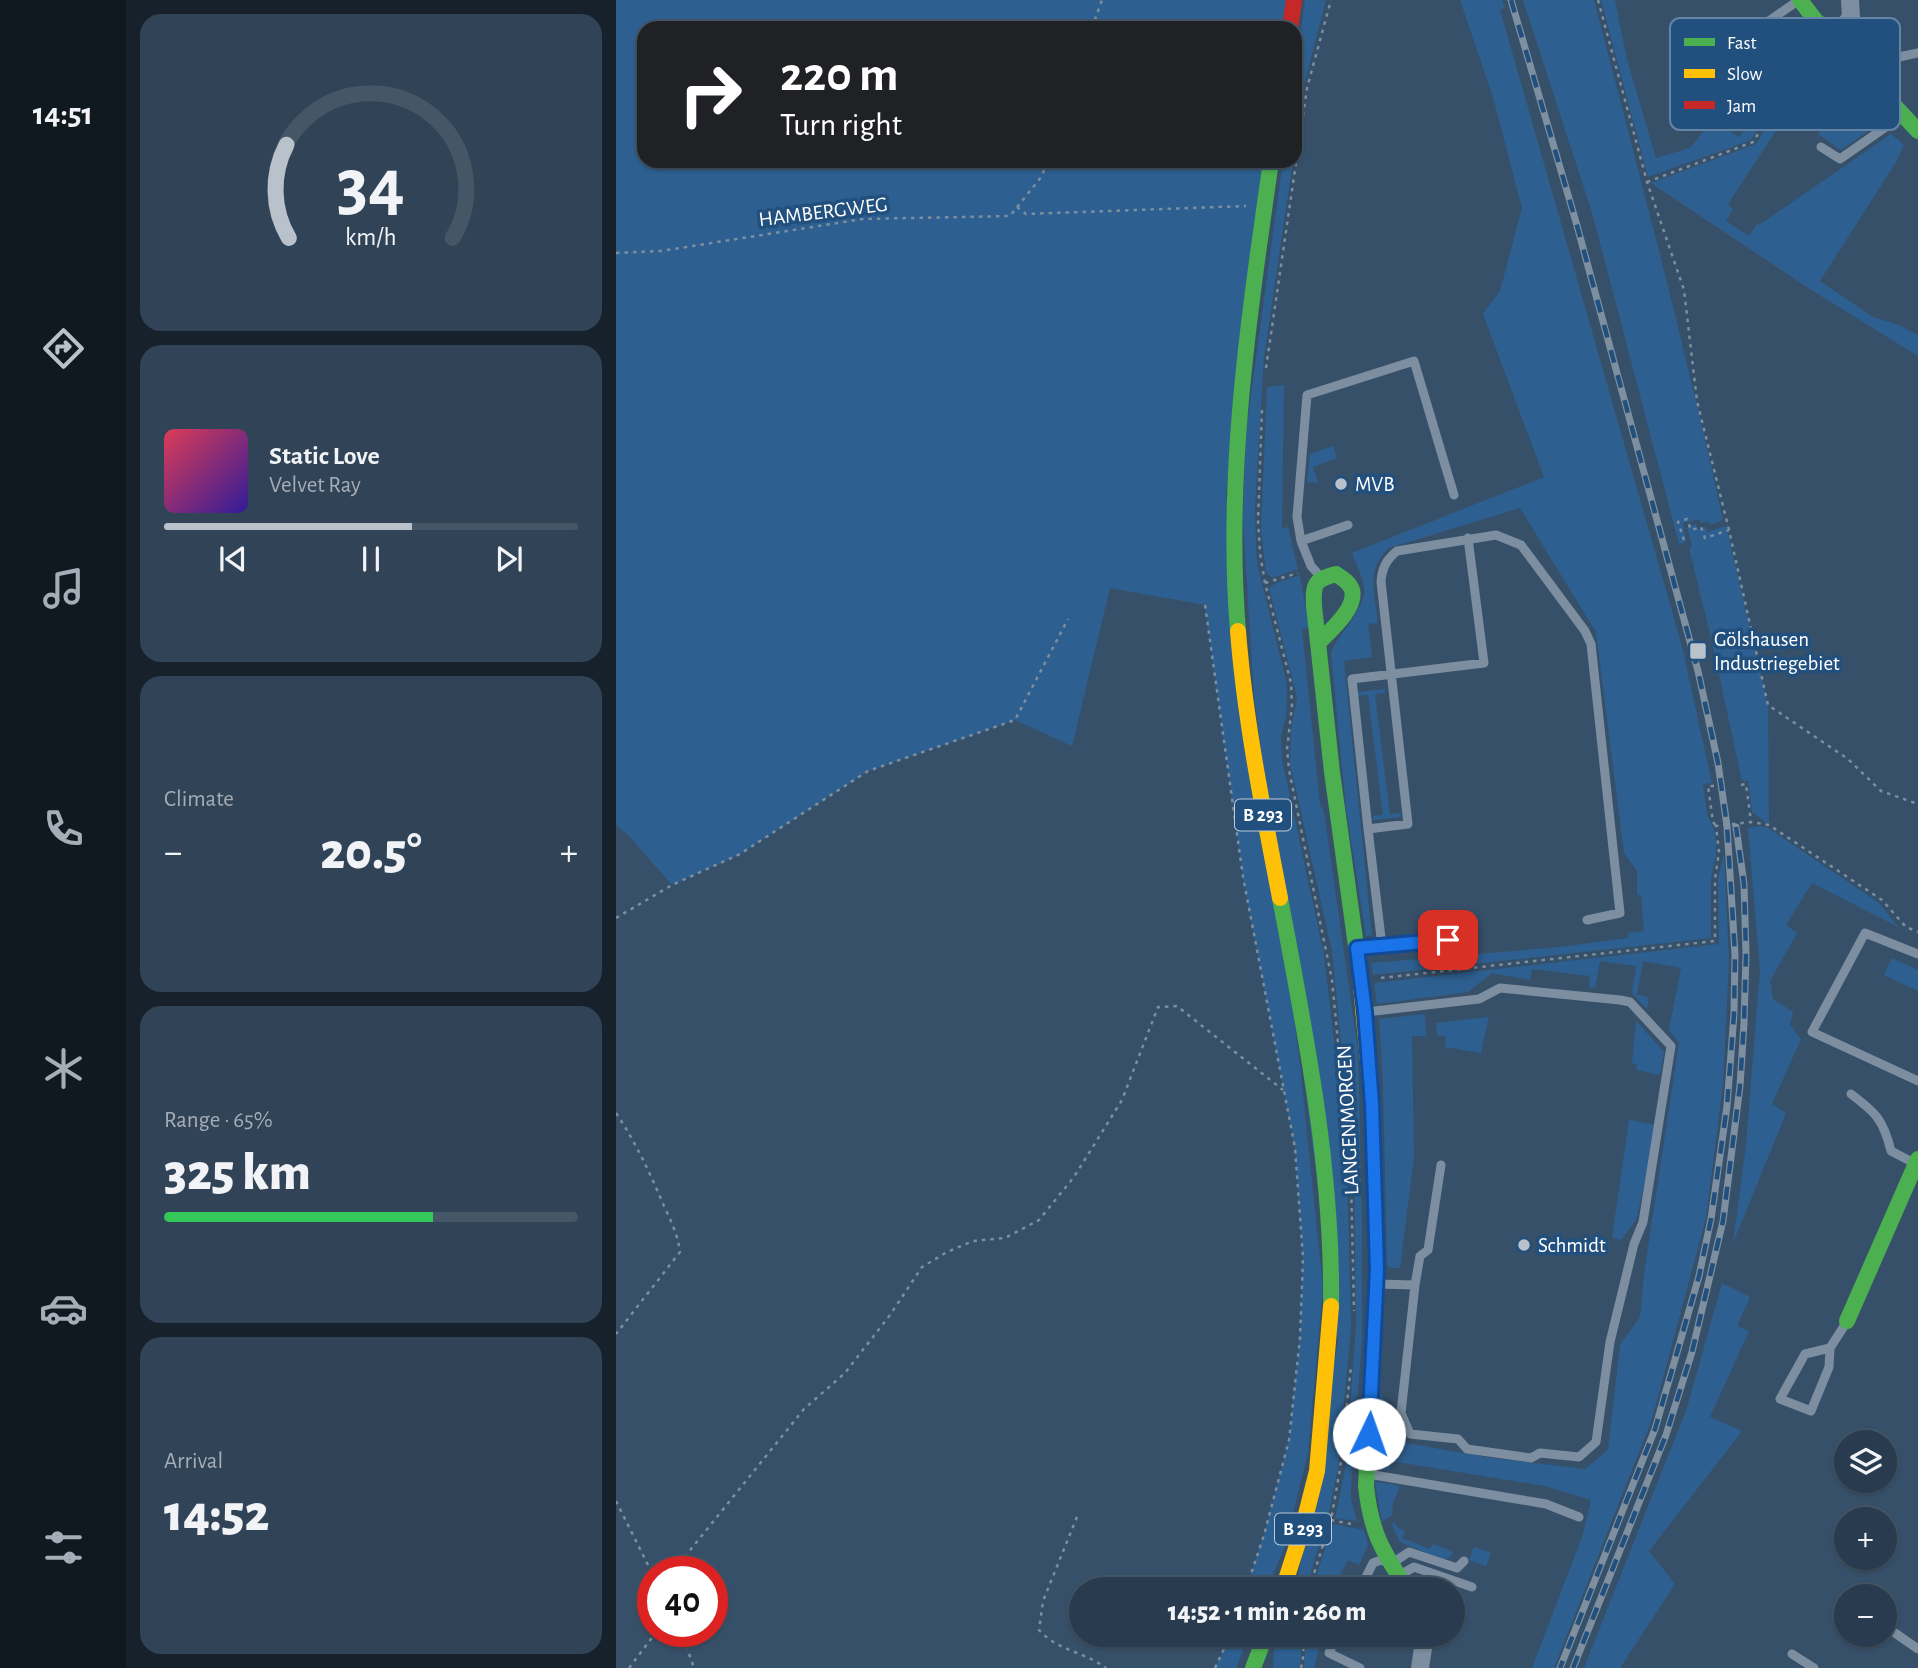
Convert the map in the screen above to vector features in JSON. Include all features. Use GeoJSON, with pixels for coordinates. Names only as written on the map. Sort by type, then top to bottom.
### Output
{"type":"FeatureCollection","features":[{"type":"Feature","properties":{"kind":"main road"},"geometry":{"type":"LineString","coordinates":[[1291,21],[1294,0]]}},
{"type":"Feature","properties":{"kind":"main road"},"geometry":{"type":"LineString","coordinates":[[1799,0],[1811,18]]}},
{"type":"Feature","properties":{"kind":"main road"},"geometry":{"type":"LineString","coordinates":[[1900,114],[1918,131]]}},
{"type":"Feature","properties":{"kind":"main road","name":"B 293"},"geometry":{"type":"LineString","coordinates":[[1270,168],[1238,417],[1234,509],[1236,601],[1241,665],[1256,777],[1299,1002],[1315,1102],[1323,1164],[1331,1291],[1317,1468],[1308,1513],[1287,1577]]}},
{"type":"Feature","properties":{"kind":"main road"},"geometry":{"type":"LineString","coordinates":[[1319,580],[1336,574],[1346,579],[1354,593],[1348,609],[1319,642]]}},
{"type":"Feature","properties":{"kind":"main road","name":"LANGENMORGEN"},"geometry":{"type":"LineString","coordinates":[[1319,580],[1314,587],[1314,597],[1332,772],[1365,1012],[1372,1104],[1376,1284],[1366,1486],[1373,1529],[1399,1576]]}},
{"type":"Feature","properties":{"kind":"main road"},"geometry":{"type":"LineString","coordinates":[[1847,1321],[1917,1161]]}},
{"type":"Feature","properties":{"kind":"main road"},"geometry":{"type":"LineString","coordinates":[[1254,1668],[1261,1647]]}},
{"type":"Feature","properties":{"kind":"street"},"geometry":{"type":"LineString","coordinates":[[1849,18],[1850,0]]}},
{"type":"Feature","properties":{"kind":"street"},"geometry":{"type":"LineString","coordinates":[[1420,1668],[1423,1647]]}},
{"type":"Feature","properties":{"kind":"lane"},"geometry":{"type":"LineString","coordinates":[[1773,18],[1799,0]]}},
{"type":"Feature","properties":{"kind":"lane"},"geometry":{"type":"LineString","coordinates":[[1900,57],[1918,53]]}},
{"type":"Feature","properties":{"kind":"lane"},"geometry":{"type":"LineString","coordinates":[[1821,147],[1840,159],[1882,130]]}},
{"type":"Feature","properties":{"kind":"lane"},"geometry":{"type":"LineString","coordinates":[[1319,580],[1301,541],[1297,517],[1307,395],[1414,361],[1454,495]]}},
{"type":"Feature","properties":{"kind":"lane"},"geometry":{"type":"LineString","coordinates":[[1301,541],[1348,525]]}},
{"type":"Feature","properties":{"kind":"lane"},"geometry":{"type":"LineString","coordinates":[[1368,829],[1408,824],[1390,674],[1382,570],[1388,559],[1397,551],[1468,538],[1496,535],[1521,545],[1585,631],[1591,644],[1620,913],[1587,920]]}},
{"type":"Feature","properties":{"kind":"lane"},"geometry":{"type":"LineString","coordinates":[[1382,946],[1352,678],[1484,663],[1468,538]]}},
{"type":"Feature","properties":{"kind":"lane"},"geometry":{"type":"LineString","coordinates":[[1918,954],[1865,933],[1812,1032],[1918,1081]]}},
{"type":"Feature","properties":{"kind":"lane"},"geometry":{"type":"LineString","coordinates":[[1357,948],[1467,937]]}},
{"type":"Feature","properties":{"kind":"lane"},"geometry":{"type":"LineString","coordinates":[[1365,1012],[1479,999],[1500,988],[1620,1000],[1630,1002],[1671,1046],[1643,1222],[1634,1244],[1610,1342],[1595,1442],[1578,1457],[1540,1453],[1531,1458],[1467,1449],[1458,1439],[1410,1434],[1401,1413],[1415,1285],[1420,1256],[1428,1251],[1441,1165]]}},
{"type":"Feature","properties":{"kind":"lane"},"geometry":{"type":"LineString","coordinates":[[1851,1094],[1874,1112],[1885,1129],[1891,1150],[1917,1161]]}},
{"type":"Feature","properties":{"kind":"lane"},"geometry":{"type":"LineString","coordinates":[[1376,1284],[1415,1285]]}},
{"type":"Feature","properties":{"kind":"lane"},"geometry":{"type":"LineString","coordinates":[[1830,1348],[1805,1354],[1780,1399],[1811,1411],[1829,1367],[1830,1348],[1847,1321]]}},
{"type":"Feature","properties":{"kind":"lane"},"geometry":{"type":"LineString","coordinates":[[1366,1474],[1546,1504],[1579,1517]]}},
{"type":"Feature","properties":{"kind":"lane"},"geometry":{"type":"LineString","coordinates":[[1366,1577],[1380,1545]]}},
{"type":"Feature","properties":{"kind":"lane"},"geometry":{"type":"LineString","coordinates":[[1399,1576],[1409,1552],[1457,1568],[1464,1561]]}},
{"type":"Feature","properties":{"kind":"lane"},"geometry":{"type":"LineString","coordinates":[[1373,1563],[1381,1560],[1399,1576]]}},
{"type":"Feature","properties":{"kind":"lane"},"geometry":{"type":"LineString","coordinates":[[1399,1576],[1415,1567],[1472,1587]]}},
{"type":"Feature","properties":{"kind":"lane"},"geometry":{"type":"LineString","coordinates":[[1897,1634],[1918,1649]]}},
{"type":"Feature","properties":{"kind":"lane"},"geometry":{"type":"LineString","coordinates":[[1332,1647],[1329,1653],[1360,1668]]}},
{"type":"Feature","properties":{"kind":"lane"},"geometry":{"type":"LineString","coordinates":[[1792,1654],[1814,1668]]}},
{"type":"Feature","properties":{"kind":"path"},"geometry":{"type":"LineString","coordinates":[[1094,21],[1102,0]]}},
{"type":"Feature","properties":{"kind":"path"},"geometry":{"type":"LineString","coordinates":[[1302,123],[1307,88],[1331,0]]}},
{"type":"Feature","properties":{"kind":"path"},"geometry":{"type":"LineString","coordinates":[[1598,0],[1647,182],[1684,290],[1697,401],[1768,705],[1848,759],[1881,792],[1918,804]]}},
{"type":"Feature","properties":{"kind":"path"},"geometry":{"type":"LineString","coordinates":[[1647,182],[1753,142],[1761,130]]}},
{"type":"Feature","properties":{"kind":"path"},"geometry":{"type":"LineString","coordinates":[[1045,168],[1042,176],[1017,207],[1026,214],[1241,206]]}},
{"type":"Feature","properties":{"kind":"path"},"geometry":{"type":"LineString","coordinates":[[1266,372],[1295,168]]}},
{"type":"Feature","properties":{"kind":"path","name":"HAMBERGWEG"},"geometry":{"type":"LineString","coordinates":[[616,253],[661,251],[863,219],[1010,216],[1017,207]]}},
{"type":"Feature","properties":{"kind":"path"},"geometry":{"type":"LineString","coordinates":[[1262,405],[1258,520],[1260,553],[1291,683],[1292,706],[1287,749],[1289,770],[1332,980],[1351,1178],[1354,1321]]}},
{"type":"Feature","properties":{"kind":"path"},"geometry":{"type":"LineString","coordinates":[[1684,540],[1678,522],[1687,519],[1691,530],[1701,527],[1705,538],[1729,530]]}},
{"type":"Feature","properties":{"kind":"path"},"geometry":{"type":"LineString","coordinates":[[1265,583],[1301,572],[1319,580]]}},
{"type":"Feature","properties":{"kind":"path"},"geometry":{"type":"LineString","coordinates":[[1205,605],[1243,877],[1295,1148],[1303,1258],[1300,1338],[1289,1440],[1250,1577]]}},
{"type":"Feature","properties":{"kind":"path"},"geometry":{"type":"LineString","coordinates":[[616,918],[672,885],[740,854],[868,771],[1015,720],[1068,619]]}},
{"type":"Feature","properties":{"kind":"path"},"geometry":{"type":"LineString","coordinates":[[1741,785],[1746,784],[1751,822]]}},
{"type":"Feature","properties":{"kind":"path"},"geometry":{"type":"LineString","coordinates":[[1714,786],[1708,786],[1716,827]]}},
{"type":"Feature","properties":{"kind":"path"},"geometry":{"type":"LineString","coordinates":[[1769,824],[1882,900],[1906,927],[1918,932]]}},
{"type":"Feature","properties":{"kind":"path"},"geometry":{"type":"LineString","coordinates":[[685,1556],[804,1409],[845,1373],[890,1315],[922,1267],[973,1241],[1005,1238],[1039,1220],[1074,1177],[1122,1100],[1158,1007],[1177,1006],[1284,1091]]}},
{"type":"Feature","properties":{"kind":"path"},"geometry":{"type":"LineString","coordinates":[[616,1113],[648,1168],[679,1239],[680,1252],[616,1334]]}},
{"type":"Feature","properties":{"kind":"path"},"geometry":{"type":"LineString","coordinates":[[1313,1577],[1331,1520],[1340,1469],[1351,1361]]}},
{"type":"Feature","properties":{"kind":"path"},"geometry":{"type":"LineString","coordinates":[[616,1501],[644,1556]]}},
{"type":"Feature","properties":{"kind":"path"},"geometry":{"type":"LineString","coordinates":[[1077,1517],[1043,1601],[1039,1630],[1049,1642],[1094,1659],[1105,1668]]}},
{"type":"Feature","properties":{"kind":"path"},"geometry":{"type":"LineString","coordinates":[[629,1668],[645,1647]]}},
{"type":"Feature","properties":{"kind":"path"},"geometry":{"type":"LineString","coordinates":[[686,1647],[694,1668]]}},
{"type":"Feature","properties":{"kind":"path"},"geometry":{"type":"LineString","coordinates":[[1214,1668],[1224,1647]]}},
{"type":"Feature","properties":{"kind":"path"},"geometry":{"type":"LineString","coordinates":[[1301,1668],[1303,1647]]}},
{"type":"Feature","properties":{"kind":"shaded area"},"geometry":{"type":"Polygon","coordinates":[[[616,0],[1287,0],[1284,21],[637,21],[637,168],[1262,168],[1226,493],[1300,1065],[1323,1287],[1308,1452],[1285,1546],[1272,1577],[1250,1577],[1289,1440],[1300,1338],[1303,1258],[1295,1148],[1243,877],[1205,605],[1110,588],[1072,746],[1015,720],[868,771],[740,854],[672,885],[616,825],[616,0]]]}},
{"type":"Feature","properties":{"kind":"shaded area"},"geometry":{"type":"Polygon","coordinates":[[[1305,0],[1326,0],[1302,98],[1302,23],[1305,0]]]}},
{"type":"Feature","properties":{"kind":"shaded area"},"geometry":{"type":"Polygon","coordinates":[[[1460,0],[1502,0],[1505,8],[1500,10],[1682,646],[1712,783],[1703,784],[1707,813],[1716,843],[1711,878],[1711,938],[1373,975],[1371,963],[1560,947],[1628,938],[1628,933],[1644,931],[1641,895],[1637,895],[1637,871],[1624,853],[1596,632],[1520,508],[1389,548],[1377,564],[1373,582],[1378,623],[1368,624],[1372,657],[1344,661],[1372,935],[1366,936],[1346,809],[1331,652],[1357,612],[1363,596],[1362,580],[1352,553],[1544,477],[1483,314],[1500,291],[1522,208],[1493,97],[1460,0]]]}},
{"type":"Feature","properties":{"kind":"shaded area"},"geometry":{"type":"Polygon","coordinates":[[[1523,0],[1594,0],[1645,195],[1723,520],[1710,525],[1709,521],[1701,523],[1699,519],[1683,523],[1686,542],[1679,544],[1593,216],[1523,0]]]}},
{"type":"Feature","properties":{"kind":"shaded area"},"geometry":{"type":"Polygon","coordinates":[[[1601,0],[1615,0],[1627,60],[1656,158],[1690,148],[1705,130],[1728,130],[1739,137],[1744,130],[1757,130],[1751,140],[1648,177],[1601,0]]]}},
{"type":"Feature","properties":{"kind":"shaded area"},"geometry":{"type":"Polygon","coordinates":[[[1765,130],[1776,130],[1728,204],[1733,209],[1726,221],[1749,236],[1757,224],[1891,134],[1904,145],[1896,162],[1820,281],[1873,317],[1899,325],[1918,335],[1918,356],[1813,291],[1651,183],[1756,144],[1765,130]]]}},
{"type":"Feature","properties":{"kind":"shaded area"},"geometry":{"type":"Polygon","coordinates":[[[1821,130],[1870,130],[1841,150],[1818,134],[1821,130]]]}},
{"type":"Feature","properties":{"kind":"shaded area"},"geometry":{"type":"Polygon","coordinates":[[[1282,168],[1292,168],[1264,357],[1255,507],[1256,548],[1258,567],[1286,680],[1286,716],[1281,736],[1282,759],[1324,955],[1346,1146],[1351,1327],[1338,1467],[1329,1511],[1310,1577],[1298,1577],[1338,1341],[1254,696],[1243,520],[1246,431],[1282,168]]]}},
{"type":"Feature","properties":{"kind":"shaded area"},"geometry":{"type":"Polygon","coordinates":[[[1284,385],[1282,528],[1288,527],[1298,569],[1272,578],[1266,573],[1261,530],[1267,387],[1284,385]]]}},
{"type":"Feature","properties":{"kind":"shaded area"},"geometry":{"type":"Polygon","coordinates":[[[1333,446],[1337,458],[1313,467],[1318,483],[1307,482],[1310,454],[1333,446]]]}},
{"type":"Feature","properties":{"kind":"shaded area"},"geometry":{"type":"Polygon","coordinates":[[[1696,524],[1698,529],[1706,527],[1707,532],[1726,526],[1768,705],[1769,825],[1752,812],[1748,781],[1742,781],[1689,548],[1692,546],[1687,527],[1696,524]]]}},
{"type":"Feature","properties":{"kind":"shaded area"},"geometry":{"type":"Polygon","coordinates":[[[1300,575],[1309,628],[1302,629],[1320,804],[1324,812],[1358,1050],[1362,1340],[1351,1499],[1357,1521],[1335,1518],[1346,1465],[1356,1326],[1354,1174],[1332,951],[1290,763],[1291,732],[1297,697],[1269,588],[1300,575]]]}},
{"type":"Feature","properties":{"kind":"shaded area"},"geometry":{"type":"Polygon","coordinates":[[[1385,689],[1385,693],[1375,694],[1390,814],[1400,813],[1401,817],[1373,820],[1373,816],[1383,815],[1368,695],[1358,696],[1358,692],[1385,689]]]}},
{"type":"Feature","properties":{"kind":"shaded area"},"geometry":{"type":"Polygon","coordinates":[[[1748,828],[1768,828],[1879,903],[1898,927],[1812,883],[1786,925],[1797,933],[1770,981],[1773,999],[1793,1012],[1790,1025],[1801,1039],[1772,1104],[1786,1113],[1733,1243],[1746,1145],[1760,970],[1748,828]]]}},
{"type":"Feature","properties":{"kind":"shaded area"},"geometry":{"type":"Polygon","coordinates":[[[1724,854],[1729,961],[1723,1084],[1706,1218],[1652,1419],[1554,1668],[1532,1668],[1582,1537],[1591,1500],[1545,1486],[1391,1461],[1389,1470],[1376,1469],[1381,1392],[1400,1442],[1491,1458],[1585,1469],[1608,1450],[1620,1345],[1640,1317],[1679,1043],[1669,1030],[1681,968],[1643,961],[1637,994],[1649,998],[1647,1009],[1632,993],[1636,966],[1600,961],[1595,988],[1589,987],[1590,976],[1532,969],[1530,980],[1492,973],[1468,992],[1377,1004],[1374,983],[1719,944],[1718,879],[1724,854]]]}},
{"type":"Feature","properties":{"kind":"shaded area"},"geometry":{"type":"Polygon","coordinates":[[[1892,958],[1918,970],[1918,991],[1884,975],[1892,958]]]}},
{"type":"Feature","properties":{"kind":"shaded area"},"geometry":{"type":"Polygon","coordinates":[[[1425,1014],[1426,1036],[1412,1036],[1414,1157],[1400,1268],[1390,1268],[1387,1265],[1379,1019],[1425,1014]]]}},
{"type":"Feature","properties":{"kind":"shaded area"},"geometry":{"type":"Polygon","coordinates":[[[1489,1017],[1481,1053],[1445,1047],[1446,1036],[1437,1036],[1436,1023],[1489,1017]]]}},
{"type":"Feature","properties":{"kind":"shaded area"},"geometry":{"type":"Polygon","coordinates":[[[1636,1021],[1664,1052],[1660,1075],[1637,1070],[1637,1064],[1632,1063],[1636,1021]]]}},
{"type":"Feature","properties":{"kind":"shaded area"},"geometry":{"type":"Polygon","coordinates":[[[1629,1120],[1655,1125],[1636,1220],[1621,1240],[1612,1237],[1629,1120]]]}},
{"type":"Feature","properties":{"kind":"shaded area"},"geometry":{"type":"Polygon","coordinates":[[[1722,1283],[1750,1297],[1737,1326],[1749,1331],[1710,1417],[1742,1431],[1649,1551],[1675,1584],[1620,1668],[1584,1668],[1687,1408],[1722,1283]]]}},
{"type":"Feature","properties":{"kind":"shaded area"},"geometry":{"type":"Polygon","coordinates":[[[1375,1482],[1400,1487],[1393,1502],[1392,1515],[1382,1522],[1375,1482]]]}},
{"type":"Feature","properties":{"kind":"shaded area"},"geometry":{"type":"Polygon","coordinates":[[[1394,1522],[1398,1528],[1405,1531],[1402,1538],[1430,1549],[1433,1544],[1453,1552],[1451,1556],[1444,1560],[1400,1542],[1392,1524],[1394,1522]]]}},
{"type":"Feature","properties":{"kind":"shaded area"},"geometry":{"type":"Polygon","coordinates":[[[1333,1524],[1364,1530],[1368,1545],[1359,1565],[1348,1560],[1339,1577],[1316,1577],[1333,1524]]]}},
{"type":"Feature","properties":{"kind":"shaded area"},"geometry":{"type":"Polygon","coordinates":[[[1474,1547],[1491,1553],[1486,1566],[1469,1560],[1474,1547]]]}},
{"type":"Feature","properties":{"kind":"shaded area"},"geometry":{"type":"Polygon","coordinates":[[[1225,1647],[1244,1647],[1236,1668],[1215,1668],[1225,1647]]]}},
{"type":"Feature","properties":{"kind":"shaded area"},"geometry":{"type":"Polygon","coordinates":[[[1276,1647],[1301,1647],[1299,1668],[1273,1668],[1276,1647]]]}},
{"type":"Feature","properties":{"kind":"shaded area"},"geometry":{"type":"Polygon","coordinates":[[[1305,1647],[1319,1647],[1314,1668],[1304,1668],[1305,1647]]]}},
{"type":"Feature","properties":{"kind":"railway"},"geometry":{"type":"LineString","coordinates":[[1511,0],[1576,222],[1698,671],[1718,763],[1727,826],[1735,954],[1734,1014],[1727,1106],[1711,1219],[1699,1276],[1655,1429],[1560,1668]]}},
{"type":"Feature","properties":{"kind":"railway"},"geometry":{"type":"LineString","coordinates":[[1573,1668],[1666,1435],[1692,1352],[1723,1221],[1740,1086],[1744,1023],[1744,884],[1736,827]]}},
{"type":"Feature","properties":{"kind":"traffic: fast"},"geometry":{"type":"LineString","coordinates":[[1800,0],[1814,18]]}},
{"type":"Feature","properties":{"kind":"traffic: fast"},"geometry":{"type":"LineString","coordinates":[[1900,112],[1918,131]]}},
{"type":"Feature","properties":{"kind":"traffic: fast"},"geometry":{"type":"LineString","coordinates":[[1238,631],[1235,513],[1241,395],[1270,168]]}},
{"type":"Feature","properties":{"kind":"traffic: fast"},"geometry":{"type":"LineString","coordinates":[[1319,642],[1342,619],[1352,597],[1350,585],[1336,574],[1323,578],[1316,584],[1314,606],[1332,772],[1360,975]]}},
{"type":"Feature","properties":{"kind":"traffic: fast"},"geometry":{"type":"LineString","coordinates":[[1280,898],[1316,1100],[1327,1203],[1331,1306]]}},
{"type":"Feature","properties":{"kind":"traffic: fast"},"geometry":{"type":"LineString","coordinates":[[1847,1321],[1918,1159]]}},
{"type":"Feature","properties":{"kind":"traffic: fast"},"geometry":{"type":"LineString","coordinates":[[1377,1274],[1366,1486],[1371,1516],[1379,1540],[1400,1577]]}},
{"type":"Feature","properties":{"kind":"traffic: fast"},"geometry":{"type":"LineString","coordinates":[[1253,1668],[1261,1647]]}},
{"type":"Feature","properties":{"kind":"traffic: slow"},"geometry":{"type":"LineString","coordinates":[[1238,631],[1250,732],[1280,898]]}},
{"type":"Feature","properties":{"kind":"traffic: slow"},"geometry":{"type":"LineString","coordinates":[[1360,975],[1372,1104],[1377,1274]]}},
{"type":"Feature","properties":{"kind":"traffic: slow"},"geometry":{"type":"LineString","coordinates":[[1287,1577],[1317,1471],[1331,1306]]}},
{"type":"Feature","properties":{"kind":"traffic: jam"},"geometry":{"type":"LineString","coordinates":[[1291,21],[1294,0]]}},
{"type":"Feature","properties":{"kind":"place","name":"MVB"},"geometry":{"type":"Point","coordinates":[1341,484]}},
{"type":"Feature","properties":{"kind":"place","name":"Gölshausen Industriegebiet"},"geometry":{"type":"Point","coordinates":[1698,651]}},
{"type":"Feature","properties":{"kind":"place","name":"Schmidt"},"geometry":{"type":"Point","coordinates":[1524,1245]}},
{"type":"Feature","properties":{"kind":"route"},"geometry":{"type":"LineString","coordinates":[[1369,1434],[1377,1269],[1372,1104],[1357,948],[1448,940]]}}]}
